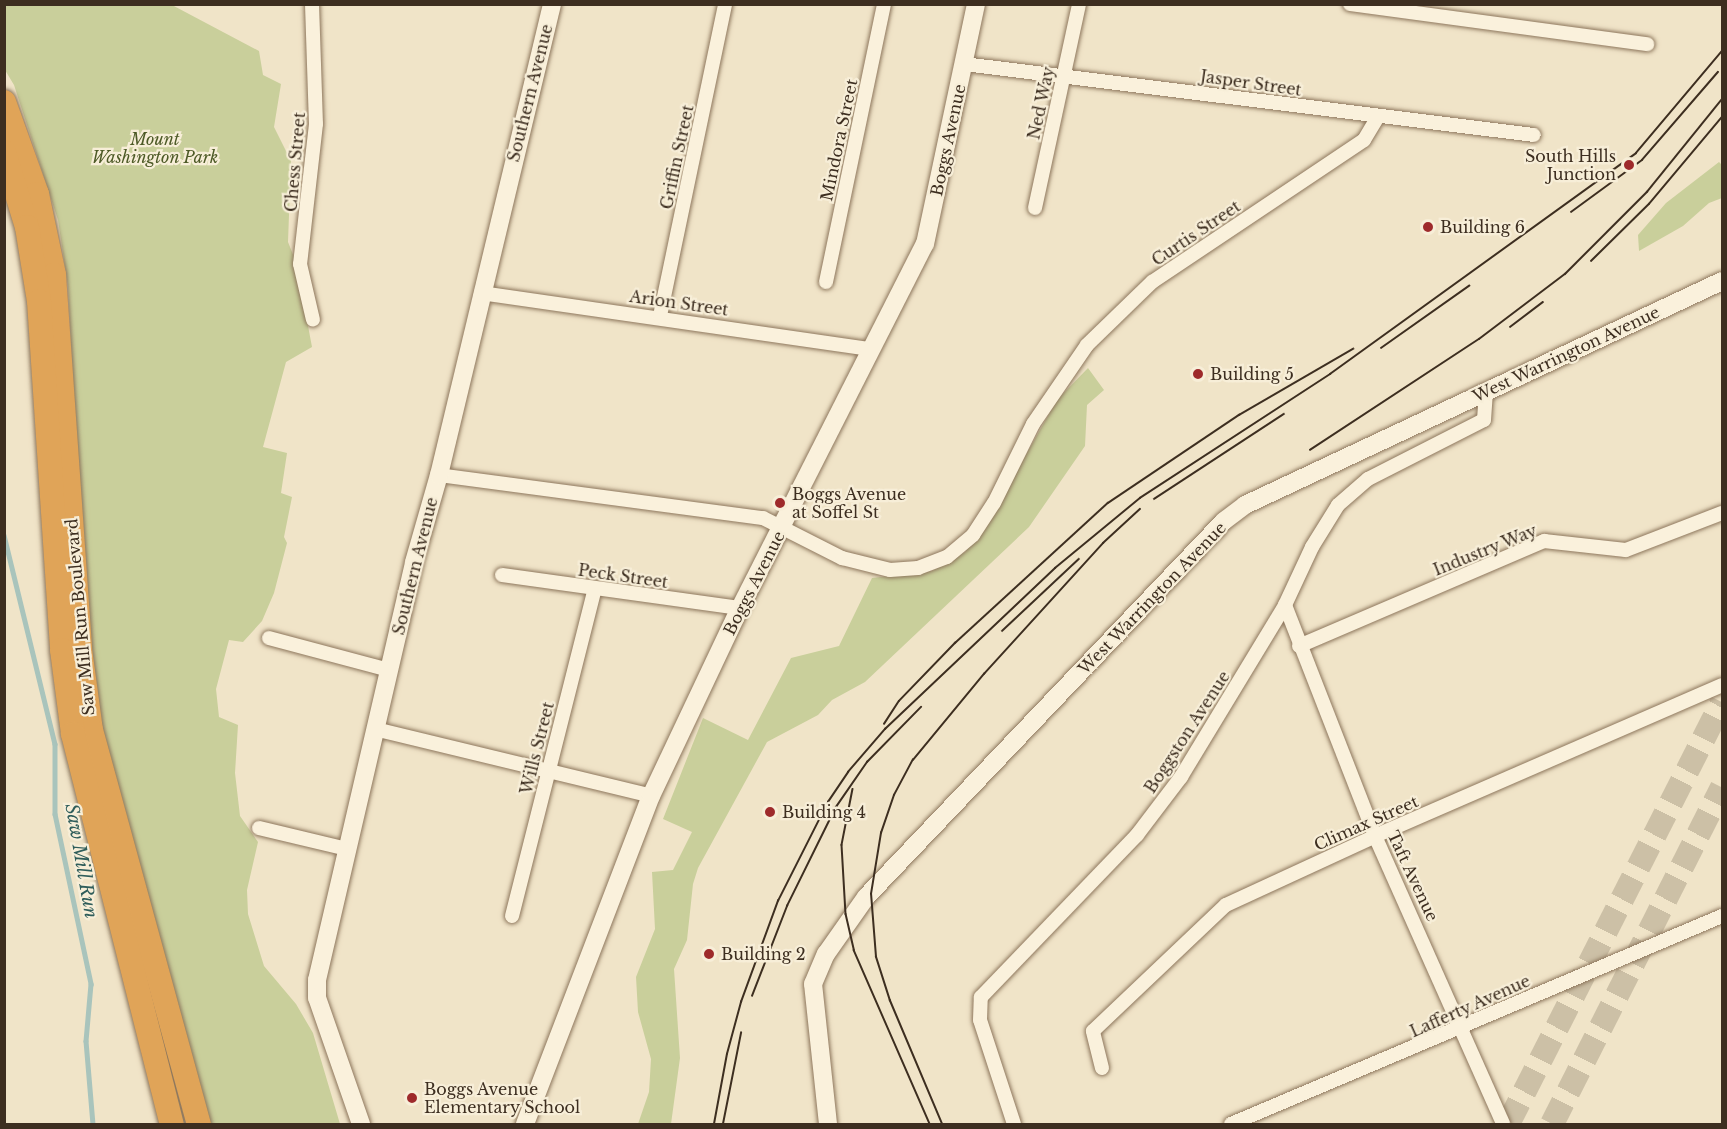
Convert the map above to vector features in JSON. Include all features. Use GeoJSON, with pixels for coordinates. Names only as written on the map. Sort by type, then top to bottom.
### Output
{"type":"FeatureCollection","features":[{"type":"Feature","properties":{"kind":"highway","name":"Saw Mill Run Boulevard"},"geometry":{"type":"LineString","coordinates":[[4,102],[37,194],[54,275],[80,649],[90,730],[199,1125]]}},
{"type":"Feature","properties":{"kind":"highway","name":"Saw Mill Run Boulevard"},"geometry":{"type":"LineString","coordinates":[[4,152],[27,227],[39,301],[62,650],[73,734],[172,1125]]}},
{"type":"Feature","properties":{"kind":"street","name":"Chess Street"},"geometry":{"type":"LineString","coordinates":[[312,4],[316,124],[300,264],[313,320]]}},
{"type":"Feature","properties":{"kind":"street","name":"Southern Avenue"},"geometry":{"type":"LineString","coordinates":[[361,1125],[317,998],[317,980],[389,670],[439,476],[552,4]]}},
{"type":"Feature","properties":{"kind":"street","name":"Griffin Street"},"geometry":{"type":"LineString","coordinates":[[660,316],[725,4]]}},
{"type":"Feature","properties":{"kind":"street","name":"Mindora Street"},"geometry":{"type":"LineString","coordinates":[[826,282],[884,4]]}},
{"type":"Feature","properties":{"kind":"street","name":"Boggs Avenue"},"geometry":{"type":"LineString","coordinates":[[525,1125],[651,796],[740,608],[925,244],[976,4]]}},
{"type":"Feature","properties":{"kind":"street","name":"Ned Way"},"geometry":{"type":"LineString","coordinates":[[1035,208],[1079,4]]}},
{"type":"Feature","properties":{"kind":"street"},"geometry":{"type":"LineString","coordinates":[[1350,4],[1647,45]]}},
{"type":"Feature","properties":{"kind":"street"},"geometry":{"type":"LineString","coordinates":[[1460,19],[1462,4]]}},
{"type":"Feature","properties":{"kind":"street","name":"Jasper Street"},"geometry":{"type":"LineString","coordinates":[[964,64],[1064,78],[1169,88],[1377,118],[1534,135]]}},
{"type":"Feature","properties":{"kind":"street","name":"Curtis Street"},"geometry":{"type":"LineString","coordinates":[[439,476],[763,518],[783,525],[842,558],[890,570],[918,568],[947,556],[973,535],[994,503],[1050,397],[1087,345],[1152,282],[1364,140],[1377,118]]}},
{"type":"Feature","properties":{"kind":"street","name":"West Warrington Avenue"},"geometry":{"type":"LineString","coordinates":[[828,1125],[813,984],[826,954],[866,897],[1224,521],[1245,505],[1722,281]]}},
{"type":"Feature","properties":{"kind":"street","name":"Arion Street"},"geometry":{"type":"LineString","coordinates":[[481,293],[660,316],[872,349]]}},
{"type":"Feature","properties":{"kind":"street","name":"Boggston Avenue"},"geometry":{"type":"LineString","coordinates":[[1014,1125],[980,1020],[981,997],[1137,835],[1181,777],[1285,605],[1312,547],[1338,505],[1368,478],[1484,420],[1486,391]]}},
{"type":"Feature","properties":{"kind":"street","name":"Industry Way"},"geometry":{"type":"LineString","coordinates":[[1299,646],[1544,541],[1626,550],[1722,513]]}},
{"type":"Feature","properties":{"kind":"street","name":"Peck Street"},"geometry":{"type":"LineString","coordinates":[[502,575],[740,608]]}},
{"type":"Feature","properties":{"kind":"street","name":"Wills Street"},"geometry":{"type":"LineString","coordinates":[[512,916],[595,589]]}},
{"type":"Feature","properties":{"kind":"street","name":"Taft Avenue"},"geometry":{"type":"LineString","coordinates":[[1285,605],[1299,646],[1375,836],[1462,1026],[1503,1125]]}},
{"type":"Feature","properties":{"kind":"street"},"geometry":{"type":"LineString","coordinates":[[269,638],[389,670]]}},
{"type":"Feature","properties":{"kind":"street","name":"Climax Street"},"geometry":{"type":"LineString","coordinates":[[1102,1068],[1094,1031],[1226,905],[1375,836],[1722,685]]}},
{"type":"Feature","properties":{"kind":"street"},"geometry":{"type":"LineString","coordinates":[[375,729],[651,796]]}},
{"type":"Feature","properties":{"kind":"street"},"geometry":{"type":"LineString","coordinates":[[259,828],[347,849]]}},
{"type":"Feature","properties":{"kind":"street","name":"Lafferty Avenue"},"geometry":{"type":"LineString","coordinates":[[1231,1125],[1370,1069],[1462,1026],[1722,916]]}},
{"type":"Feature","properties":{"kind":"green space","name":"Mount Washington Park"},"geometry":{"type":"Polygon","coordinates":[[[5,5],[172,5],[259,51],[263,75],[281,84],[274,127],[291,161],[288,242],[296,262],[312,347],[286,362],[263,447],[287,453],[281,493],[292,497],[284,537],[287,543],[274,593],[262,621],[243,642],[229,640],[216,689],[219,717],[238,725],[235,773],[240,816],[258,842],[247,890],[248,914],[264,966],[296,1004],[313,1033],[340,1124],[205,1124],[108,765],[88,665],[68,286],[58,220],[14,85],[5,70],[5,5]]]}},
{"type":"Feature","properties":{"kind":"green space"},"geometry":{"type":"Polygon","coordinates":[[[1719,162],[1722,165],[1722,198],[1709,203],[1683,226],[1639,251],[1638,235],[1666,203],[1719,162]]]}},
{"type":"Feature","properties":{"kind":"green space"},"geometry":{"type":"Polygon","coordinates":[[[1088,368],[1104,390],[1087,405],[1085,446],[1029,527],[865,682],[832,700],[818,715],[767,742],[698,868],[693,884],[687,940],[674,969],[680,1058],[671,1124],[638,1124],[649,1092],[651,1059],[638,1012],[636,977],[655,929],[652,872],[673,870],[692,832],[663,819],[703,718],[748,740],[791,658],[839,646],[872,578],[932,571],[965,552],[982,532],[1057,400],[1088,368]]]}},
{"type":"Feature","properties":{"kind":"waterway","name":"Saw Mill Run"},"geometry":{"type":"LineString","coordinates":[[4,535],[55,744],[55,814],[91,984],[86,1041],[93,1124]]}},
{"type":"Feature","properties":{"kind":"tunnel"},"geometry":{"type":"LineString","coordinates":[[1508,1124],[1722,702]]}},
{"type":"Feature","properties":{"kind":"tunnel"},"geometry":{"type":"LineString","coordinates":[[1552,1124],[1722,788]]}},
{"type":"Feature","properties":{"kind":"tram line"},"geometry":{"type":"LineString","coordinates":[[714,1124],[727,1054],[741,1002],[778,901],[828,802],[848,772],[885,729],[1055,568],[1140,498],[1330,374],[1636,153],[1722,51]]}},
{"type":"Feature","properties":{"kind":"tram line"},"geometry":{"type":"LineString","coordinates":[[1571,212],[1642,160],[1718,72]]}},
{"type":"Feature","properties":{"kind":"tram line"},"geometry":{"type":"LineString","coordinates":[[1310,450],[1479,339],[1565,274],[1647,192],[1722,99]]}},
{"type":"Feature","properties":{"kind":"tram line"},"geometry":{"type":"LineString","coordinates":[[1591,261],[1649,204],[1722,117]]}},
{"type":"Feature","properties":{"kind":"tram line"},"geometry":{"type":"LineString","coordinates":[[1381,348],[1469,286]]}},
{"type":"Feature","properties":{"kind":"tram line"},"geometry":{"type":"LineString","coordinates":[[1510,327],[1543,302]]}},
{"type":"Feature","properties":{"kind":"tram line"},"geometry":{"type":"LineString","coordinates":[[884,724],[899,701],[955,643],[1108,503],[1239,415],[1353,349]]}},
{"type":"Feature","properties":{"kind":"tram line"},"geometry":{"type":"LineString","coordinates":[[1154,499],[1284,414]]}},
{"type":"Feature","properties":{"kind":"tram line"},"geometry":{"type":"LineString","coordinates":[[942,1124],[890,1001],[876,957],[871,894],[881,833],[894,795],[913,760],[984,674],[1103,543],[1140,509]]}},
{"type":"Feature","properties":{"kind":"tram line"},"geometry":{"type":"LineString","coordinates":[[1002,631],[1079,559]]}},
{"type":"Feature","properties":{"kind":"tram line"},"geometry":{"type":"LineString","coordinates":[[752,996],[787,906],[836,807],[867,762],[921,707]]}},
{"type":"Feature","properties":{"kind":"tram line"},"geometry":{"type":"LineString","coordinates":[[853,789],[842,845],[846,914],[854,950],[930,1124]]}},
{"type":"Feature","properties":{"kind":"tram line"},"geometry":{"type":"LineString","coordinates":[[723,1124],[741,1033]]}},
{"type":"Feature","properties":{"kind":"place","name":"South Hills Junction"},"geometry":{"type":"Point","coordinates":[1629,165]}},
{"type":"Feature","properties":{"kind":"place","name":"Building 6"},"geometry":{"type":"Point","coordinates":[1428,227]}},
{"type":"Feature","properties":{"kind":"place","name":"Building 5"},"geometry":{"type":"Point","coordinates":[1198,374]}},
{"type":"Feature","properties":{"kind":"place","name":"Boggs Avenue at Soffel St"},"geometry":{"type":"Point","coordinates":[780,503]}},
{"type":"Feature","properties":{"kind":"place","name":"Building 4"},"geometry":{"type":"Point","coordinates":[770,812]}},
{"type":"Feature","properties":{"kind":"place","name":"Building 2"},"geometry":{"type":"Point","coordinates":[709,954]}},
{"type":"Feature","properties":{"kind":"place","name":"Boggs Avenue Elementary School"},"geometry":{"type":"Point","coordinates":[412,1098]}}]}
